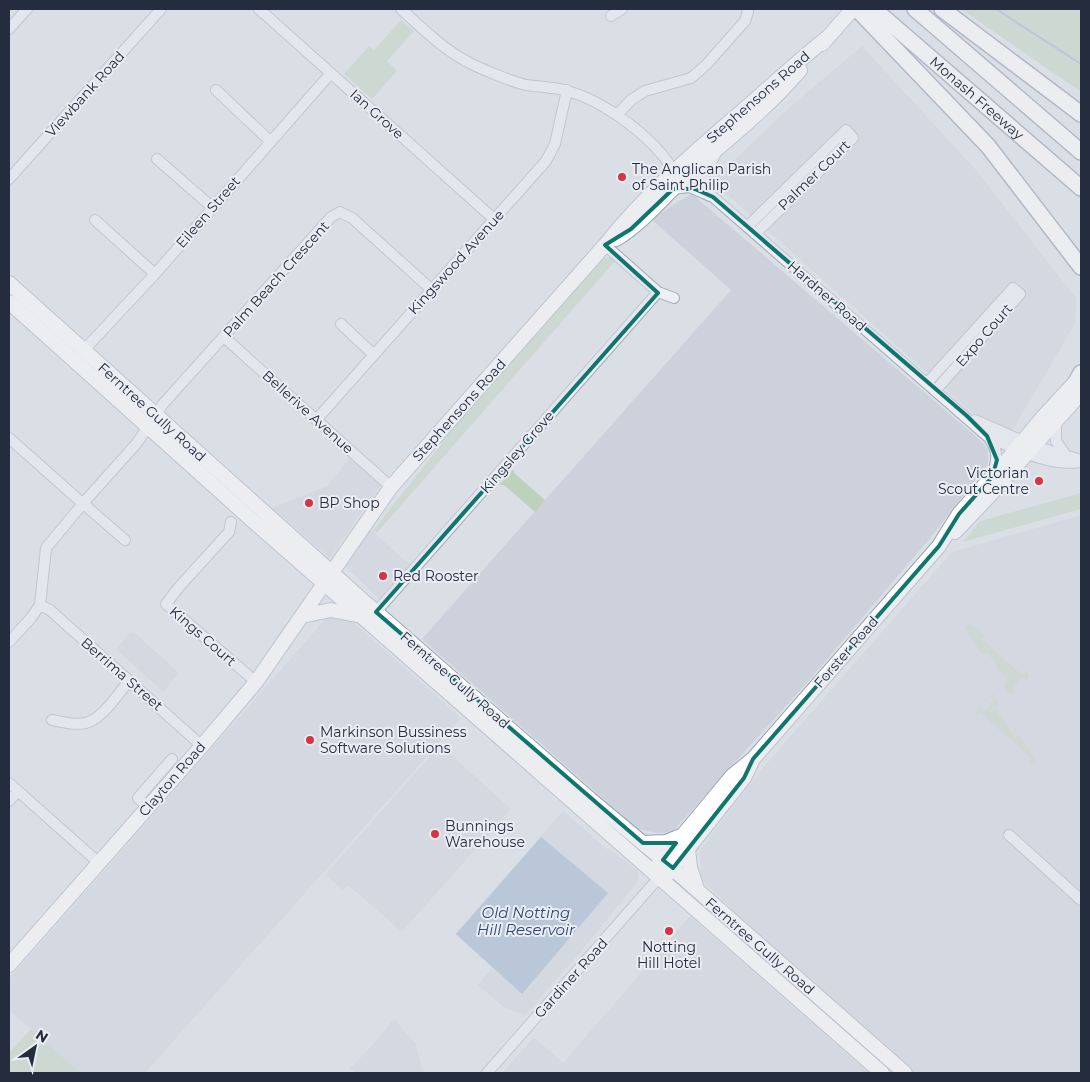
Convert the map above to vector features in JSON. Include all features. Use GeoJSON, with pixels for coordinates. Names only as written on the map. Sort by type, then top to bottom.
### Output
{"type":"FeatureCollection","features":[{"type":"Feature","properties":{"kind":"highway","name":"Monash Freeway"},"geometry":{"type":"LineString","coordinates":[[874,9],[1081,188]]}},
{"type":"Feature","properties":{"kind":"highway","name":"Monash Freeway"},"geometry":{"type":"LineString","coordinates":[[915,9],[1081,152]]}},
{"type":"Feature","properties":{"kind":"highway"},"geometry":{"type":"LineString","coordinates":[[942,9],[1081,114]]}},
{"type":"Feature","properties":{"kind":"highway"},"geometry":{"type":"LineString","coordinates":[[852,12],[988,146],[1081,267]]}},
{"type":"Feature","properties":{"kind":"highway"},"geometry":{"type":"LineString","coordinates":[[1066,248],[1081,274]]}},
{"type":"Feature","properties":{"kind":"main road","name":"Stephensons Road"},"geometry":{"type":"LineString","coordinates":[[689,166],[718,150],[746,124],[796,74],[852,12]]}},
{"type":"Feature","properties":{"kind":"main road","name":"Stephensons Road"},"geometry":{"type":"LineString","coordinates":[[605,245],[631,229],[673,189],[689,166],[787,70],[828,37]]}},
{"type":"Feature","properties":{"kind":"main road"},"geometry":{"type":"LineString","coordinates":[[674,172],[689,166]]}},
{"type":"Feature","properties":{"kind":"main road","name":"Stephensons Road"},"geometry":{"type":"LineString","coordinates":[[327,577],[391,486],[628,217],[674,172]]}},
{"type":"Feature","properties":{"kind":"main road","name":"Ferntree Gully Road"},"geometry":{"type":"LineString","coordinates":[[9,283],[156,415],[327,577],[359,615],[423,662],[566,786],[657,878],[882,1073]]}},
{"type":"Feature","properties":{"kind":"main road","name":"Ferntree Gully Road"},"geometry":{"type":"LineString","coordinates":[[9,302],[148,427],[327,577],[376,612],[423,662]]}},
{"type":"Feature","properties":{"kind":"main road","name":"Forster Road"},"geometry":{"type":"LineString","coordinates":[[657,878],[732,776],[753,758],[939,546],[959,514],[992,477],[1056,422],[1080,381]]}},
{"type":"Feature","properties":{"kind":"main road","name":"Forster Road"},"geometry":{"type":"LineString","coordinates":[[939,546],[949,539],[1080,381]]}},
{"type":"Feature","properties":{"kind":"main road","name":"Clayton Road"},"geometry":{"type":"LineString","coordinates":[[9,965],[256,682],[327,577]]}},
{"type":"Feature","properties":{"kind":"main road"},"geometry":{"type":"LineString","coordinates":[[302,616],[331,610],[359,615]]}},
{"type":"Feature","properties":{"kind":"main road","name":"Ferntree Gully Road"},"geometry":{"type":"LineString","coordinates":[[566,786],[668,864],[904,1073]]}},
{"type":"Feature","properties":{"kind":"main road"},"geometry":{"type":"LineString","coordinates":[[643,843],[685,842],[697,891]]}},
{"type":"Feature","properties":{"kind":"main road"},"geometry":{"type":"LineString","coordinates":[[854,1049],[864,1037]]}},
{"type":"Feature","properties":{"kind":"street"},"geometry":{"type":"LineString","coordinates":[[9,27],[27,9]]}},
{"type":"Feature","properties":{"kind":"street","name":"Viewbank Road"},"geometry":{"type":"LineString","coordinates":[[9,179],[161,9]]}},
{"type":"Feature","properties":{"kind":"street","name":"Ian Grove"},"geometry":{"type":"LineString","coordinates":[[259,9],[494,219]]}},
{"type":"Feature","properties":{"kind":"street"},"geometry":{"type":"LineString","coordinates":[[401,9],[440,44],[466,61],[524,84],[567,90],[596,102],[617,115],[652,145],[667,161],[674,172]]}},
{"type":"Feature","properties":{"kind":"street"},"geometry":{"type":"LineString","coordinates":[[611,16],[622,9]]}},
{"type":"Feature","properties":{"kind":"street"},"geometry":{"type":"LineString","coordinates":[[617,115],[631,100],[645,91],[691,78],[706,65],[745,22],[747,9]]}},
{"type":"Feature","properties":{"kind":"street","name":"Eileen Street"},"geometry":{"type":"LineString","coordinates":[[84,350],[155,274],[331,73]]}},
{"type":"Feature","properties":{"kind":"street"},"geometry":{"type":"LineString","coordinates":[[216,90],[270,141]]}},
{"type":"Feature","properties":{"kind":"street","name":"Kingswood Avenue"},"geometry":{"type":"LineString","coordinates":[[317,419],[546,161],[555,144],[567,90]]}},
{"type":"Feature","properties":{"kind":"street"},"geometry":{"type":"LineString","coordinates":[[652,145],[675,159],[682,160],[689,166]]}},
{"type":"Feature","properties":{"kind":"street"},"geometry":{"type":"LineString","coordinates":[[704,186],[705,174],[718,150]]}},
{"type":"Feature","properties":{"kind":"street"},"geometry":{"type":"LineString","coordinates":[[157,159],[212,207]]}},
{"type":"Feature","properties":{"kind":"street","name":"Hardner Road"},"geometry":{"type":"LineString","coordinates":[[689,166],[713,198],[935,391],[967,416],[987,436],[1025,447]]}},
{"type":"Feature","properties":{"kind":"street","name":"Palmer Court"},"geometry":{"type":"LineString","coordinates":[[751,230],[810,172]]}},
{"type":"Feature","properties":{"kind":"street"},"geometry":{"type":"LineString","coordinates":[[673,189],[691,187],[713,198]]}},
{"type":"Feature","properties":{"kind":"street","name":"Palm Beach Crescent"},"geometry":{"type":"LineString","coordinates":[[40,606],[46,548],[137,442],[163,404],[331,217],[340,212],[352,218],[431,289]]}},
{"type":"Feature","properties":{"kind":"street"},"geometry":{"type":"LineString","coordinates":[[95,220],[155,274]]}},
{"type":"Feature","properties":{"kind":"street"},"geometry":{"type":"LineString","coordinates":[[605,245],[658,292],[674,298]]}},
{"type":"Feature","properties":{"kind":"street","name":"Expo Court"},"geometry":{"type":"LineString","coordinates":[[927,384],[978,335],[1020,294],[1012,288],[978,335],[935,391]]}},
{"type":"Feature","properties":{"kind":"street","name":"Kingsley Grove"},"geometry":{"type":"LineString","coordinates":[[376,612],[658,292]]}},
{"type":"Feature","properties":{"kind":"street"},"geometry":{"type":"LineString","coordinates":[[340,324],[373,354]]}},
{"type":"Feature","properties":{"kind":"street","name":"Bellerive Avenue"},"geometry":{"type":"LineString","coordinates":[[224,337],[391,486]]}},
{"type":"Feature","properties":{"kind":"street","name":"Hardner Road"},"geometry":{"type":"LineString","coordinates":[[967,416],[1025,447]]}},
{"type":"Feature","properties":{"kind":"street"},"geometry":{"type":"LineString","coordinates":[[1056,422],[1056,441],[1065,454]]}},
{"type":"Feature","properties":{"kind":"street"},"geometry":{"type":"LineString","coordinates":[[987,436],[996,452],[997,460],[992,477]]}},
{"type":"Feature","properties":{"kind":"street"},"geometry":{"type":"LineString","coordinates":[[9,438],[125,540]]}},
{"type":"Feature","properties":{"kind":"street"},"geometry":{"type":"LineString","coordinates":[[1025,447],[1065,454],[1081,461]]}},
{"type":"Feature","properties":{"kind":"street"},"geometry":{"type":"LineString","coordinates":[[1025,447],[1054,462],[1070,464],[1081,461]]}},
{"type":"Feature","properties":{"kind":"street","name":"Kings Court"},"geometry":{"type":"LineString","coordinates":[[231,522],[229,532],[179,586],[166,604],[256,682]]}},
{"type":"Feature","properties":{"kind":"street"},"geometry":{"type":"LineString","coordinates":[[9,642],[40,606]]}},
{"type":"Feature","properties":{"kind":"street","name":"Berrima Street"},"geometry":{"type":"LineString","coordinates":[[40,606],[50,610],[202,746]]}},
{"type":"Feature","properties":{"kind":"street"},"geometry":{"type":"LineString","coordinates":[[52,720],[73,724],[90,722],[105,709],[129,681]]}},
{"type":"Feature","properties":{"kind":"street"},"geometry":{"type":"LineString","coordinates":[[148,807],[138,798],[172,760]]}},
{"type":"Feature","properties":{"kind":"street"},"geometry":{"type":"LineString","coordinates":[[9,783],[99,863]]}},
{"type":"Feature","properties":{"kind":"street"},"geometry":{"type":"LineString","coordinates":[[9,802],[18,791]]}},
{"type":"Feature","properties":{"kind":"street"},"geometry":{"type":"LineString","coordinates":[[1009,835],[1081,900]]}},
{"type":"Feature","properties":{"kind":"street","name":"Gardiner Road"},"geometry":{"type":"LineString","coordinates":[[487,1073],[657,878]]}},
{"type":"Feature","properties":{"kind":"highlighted area"},"geometry":{"type":"Polygon","coordinates":[[[673,189],[695,189],[713,197],[967,416],[987,436],[997,460],[992,477],[959,514],[939,546],[753,759],[744,778],[673,868],[663,860],[676,843],[643,843],[376,612],[658,293],[605,245],[631,229],[673,189]]]}},
{"type":"Feature","properties":{"kind":"shaded area"},"geometry":{"type":"Polygon","coordinates":[[[862,46],[976,170],[1076,298],[1075,324],[1012,431],[969,410],[712,181],[791,106],[862,46]]]}},
{"type":"Feature","properties":{"kind":"shaded area"},"geometry":{"type":"Polygon","coordinates":[[[689,195],[693,195],[980,440],[988,450],[988,464],[931,537],[805,685],[672,832],[657,833],[638,829],[422,639],[731,290],[651,219],[689,195]]]}},
{"type":"Feature","properties":{"kind":"shaded area"},"geometry":{"type":"Polygon","coordinates":[[[350,458],[380,486],[330,558],[272,508],[327,486],[350,458]]]}},
{"type":"Feature","properties":{"kind":"shaded area"},"geometry":{"type":"Polygon","coordinates":[[[1081,515],[1081,1073],[909,1073],[798,974],[701,879],[700,850],[761,770],[952,552],[1081,515]]]}},
{"type":"Feature","properties":{"kind":"shaded area"},"geometry":{"type":"Polygon","coordinates":[[[371,530],[411,566],[380,600],[345,566],[371,530]]]}},
{"type":"Feature","properties":{"kind":"shaded area"},"geometry":{"type":"Polygon","coordinates":[[[336,607],[461,718],[145,1073],[81,1073],[9,1010],[9,979],[336,607]]]}},
{"type":"Feature","properties":{"kind":"shaded area"},"geometry":{"type":"Polygon","coordinates":[[[130,633],[135,633],[177,671],[178,674],[163,692],[116,649],[130,633]]]}},
{"type":"Feature","properties":{"kind":"shaded area","name":"Bunnings Warehouse"},"geometry":{"type":"Polygon","coordinates":[[[440,745],[511,809],[402,932],[348,885],[343,890],[325,875],[440,745]]]}},
{"type":"Feature","properties":{"kind":"shaded area","name":"Old Notting Hill Reservoir"},"geometry":{"type":"Polygon","coordinates":[[[563,811],[607,849],[638,871],[638,881],[583,949],[525,1015],[505,1008],[478,985],[492,968],[455,934],[563,811]]]}},
{"type":"Feature","properties":{"kind":"shaded area"},"geometry":{"type":"Polygon","coordinates":[[[690,916],[869,1073],[502,1073],[534,1037],[563,1063],[690,916]]]}},
{"type":"Feature","properties":{"kind":"shaded area"},"geometry":{"type":"Polygon","coordinates":[[[394,1019],[416,1044],[423,1073],[355,1073],[350,1068],[394,1019]]]}},
{"type":"Feature","properties":{"kind":"green space"},"geometry":{"type":"Polygon","coordinates":[[[961,9],[1081,9],[1081,92],[961,9]]]}},
{"type":"Feature","properties":{"kind":"green space"},"geometry":{"type":"Polygon","coordinates":[[[401,20],[414,31],[387,61],[397,71],[372,99],[344,74],[369,46],[374,50],[401,20]]]}},
{"type":"Feature","properties":{"kind":"green space"},"geometry":{"type":"Polygon","coordinates":[[[609,257],[616,260],[377,533],[374,530],[450,432],[602,260],[609,257]]]}},
{"type":"Feature","properties":{"kind":"green space"},"geometry":{"type":"Polygon","coordinates":[[[514,469],[514,473],[545,500],[535,512],[504,485],[499,485],[514,469]]]}},
{"type":"Feature","properties":{"kind":"green space"},"geometry":{"type":"Polygon","coordinates":[[[1081,493],[1081,509],[963,542],[980,521],[1081,493]]]}},
{"type":"Feature","properties":{"kind":"green space"},"geometry":{"type":"Polygon","coordinates":[[[970,624],[985,635],[982,639],[1022,675],[1025,671],[1028,674],[1026,680],[1022,677],[1012,689],[1015,693],[1012,695],[1009,694],[1004,686],[1008,682],[987,652],[983,655],[966,630],[966,626],[970,624]]]}},
{"type":"Feature","properties":{"kind":"green space"},"geometry":{"type":"Polygon","coordinates":[[[992,694],[999,705],[995,708],[1015,738],[1019,735],[1036,761],[1034,765],[1028,762],[1031,758],[980,713],[977,717],[976,712],[979,707],[985,711],[994,700],[990,696],[992,694]]]}},
{"type":"Feature","properties":{"kind":"green space"},"geometry":{"type":"Polygon","coordinates":[[[31,1029],[81,1073],[9,1073],[9,1053],[31,1029]]]}},
{"type":"Feature","properties":{"kind":"water","name":"Old Notting Hill Reservoir"},"geometry":{"type":"Polygon","coordinates":[[[541,837],[608,893],[522,994],[456,934],[541,837]]]}},
{"type":"Feature","properties":{"kind":"waterway"},"geometry":{"type":"LineString","coordinates":[[996,9],[1081,64]]}},
{"type":"Feature","properties":{"kind":"place","name":"The Anglican Parish of Saint Philip"},"geometry":{"type":"Point","coordinates":[622,177]}},
{"type":"Feature","properties":{"kind":"place","name":"Victorian Scout Centre"},"geometry":{"type":"Point","coordinates":[1039,481]}},
{"type":"Feature","properties":{"kind":"place","name":"BP Shop"},"geometry":{"type":"Point","coordinates":[309,503]}},
{"type":"Feature","properties":{"kind":"place","name":"Red Rooster"},"geometry":{"type":"Point","coordinates":[383,576]}},
{"type":"Feature","properties":{"kind":"place","name":"Markinson Bussiness Software Solutions"},"geometry":{"type":"Point","coordinates":[310,740]}},
{"type":"Feature","properties":{"kind":"place","name":"Bunnings Warehouse"},"geometry":{"type":"Point","coordinates":[435,834]}},
{"type":"Feature","properties":{"kind":"place","name":"Notting Hill Hotel"},"geometry":{"type":"Point","coordinates":[669,931]}}]}
